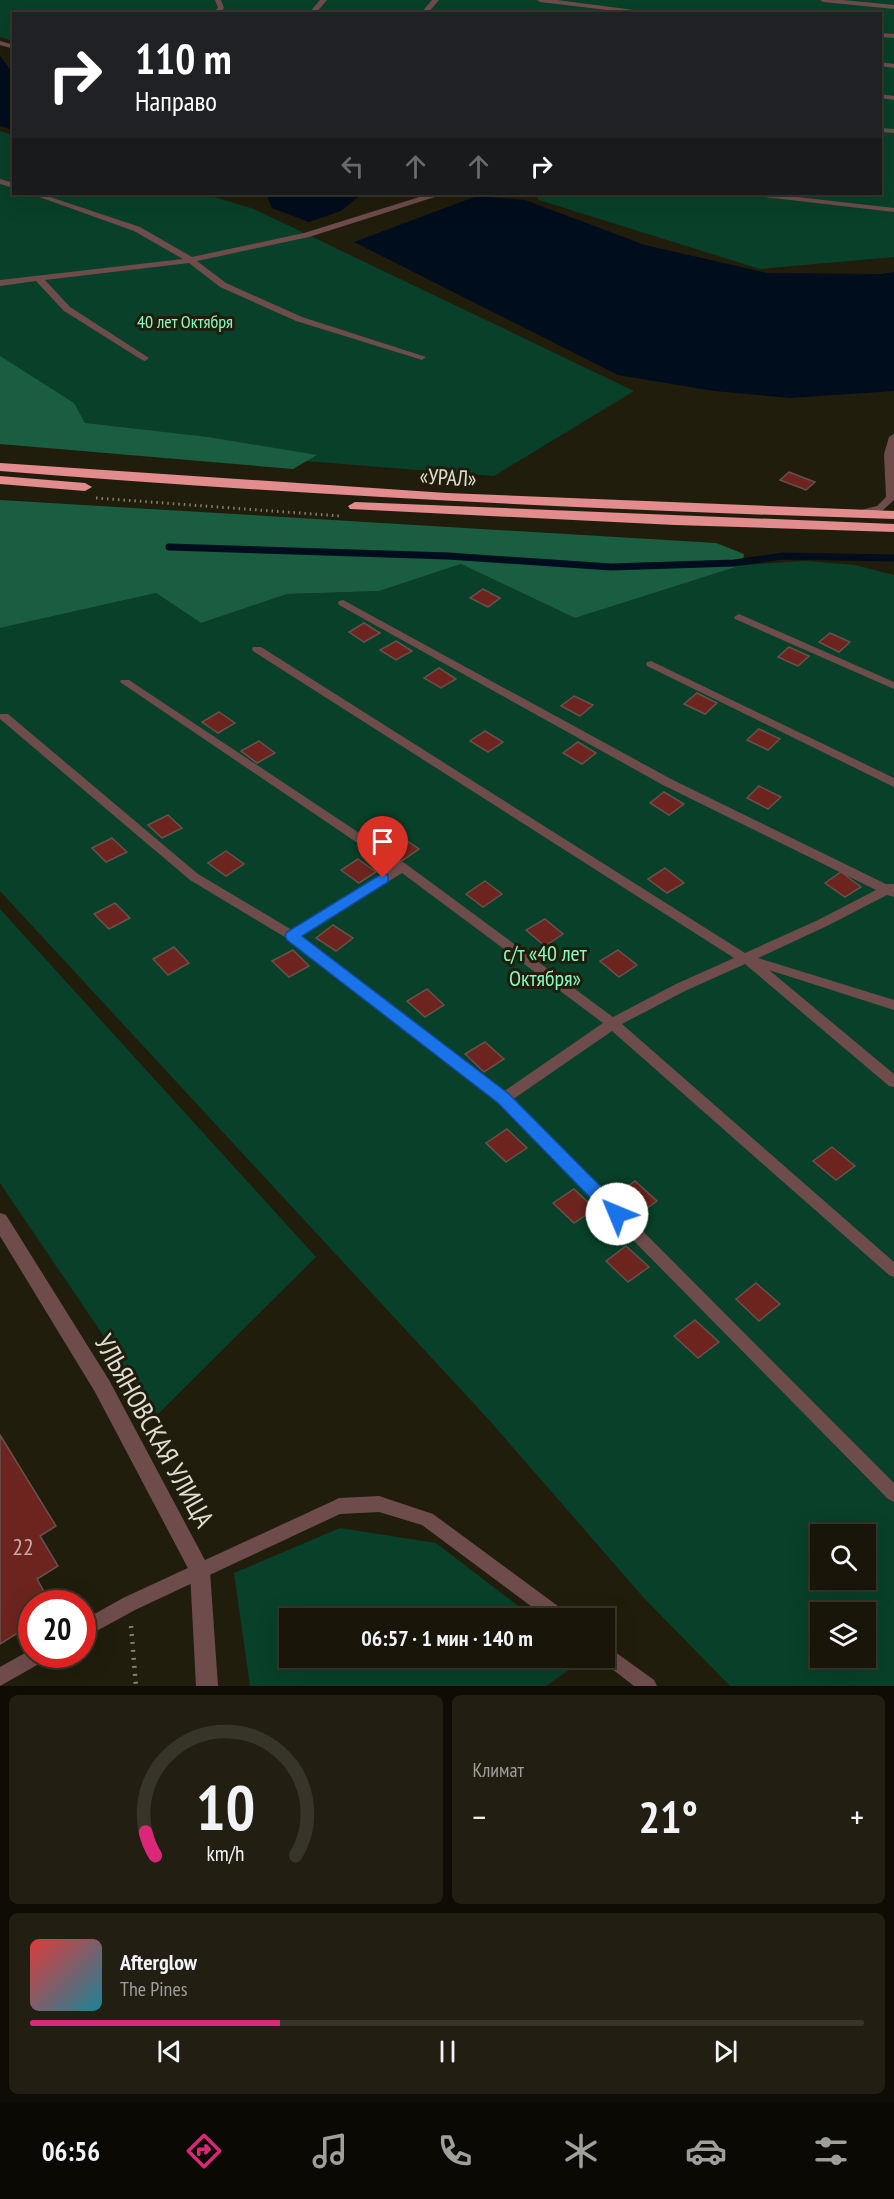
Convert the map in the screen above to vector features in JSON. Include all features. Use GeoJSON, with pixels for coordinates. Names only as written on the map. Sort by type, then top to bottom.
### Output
{"type":"FeatureCollection","features":[{"type":"Feature","properties":{"kind":"highway","name":"«УРАЛ»"},"geometry":{"type":"LineString","coordinates":[[0,467],[208,485],[471,500],[894,515]]}},
{"type":"Feature","properties":{"kind":"highway","name":"«УРАЛ»"},"geometry":{"type":"LineString","coordinates":[[0,480],[470,513],[894,528]]}},
{"type":"Feature","properties":{"kind":"street","name":"УЛЬЯНОВСКАЯ УЛИЦА"},"geometry":{"type":"LineString","coordinates":[[0,1220],[102,1386],[200,1571],[207,1686]]}},
{"type":"Feature","properties":{"kind":"lane"},"geometry":{"type":"LineString","coordinates":[[313,12],[324,0]]}},
{"type":"Feature","properties":{"kind":"lane"},"geometry":{"type":"LineString","coordinates":[[425,12],[436,0]]}},
{"type":"Feature","properties":{"kind":"lane"},"geometry":{"type":"LineString","coordinates":[[540,0],[638,10]]}},
{"type":"Feature","properties":{"kind":"lane"},"geometry":{"type":"LineString","coordinates":[[823,0],[894,7]]}},
{"type":"Feature","properties":{"kind":"lane"},"geometry":{"type":"LineString","coordinates":[[38,195],[137,229],[191,260],[223,285],[299,319],[423,357]]}},
{"type":"Feature","properties":{"kind":"lane"},"geometry":{"type":"LineString","coordinates":[[0,283],[191,260],[306,235],[432,195]]}},
{"type":"Feature","properties":{"kind":"lane"},"geometry":{"type":"LineString","coordinates":[[764,195],[894,210]]}},
{"type":"Feature","properties":{"kind":"lane"},"geometry":{"type":"LineString","coordinates":[[38,278],[67,309],[145,358]]}},
{"type":"Feature","properties":{"kind":"lane"},"geometry":{"type":"LineString","coordinates":[[854,514],[886,505],[891,498],[893,489],[889,454],[894,437]]}},
{"type":"Feature","properties":{"kind":"lane"},"geometry":{"type":"LineString","coordinates":[[343,603],[667,782],[891,889]]}},
{"type":"Feature","properties":{"kind":"lane"},"geometry":{"type":"LineString","coordinates":[[739,617],[894,686]]}},
{"type":"Feature","properties":{"kind":"lane"},"geometry":{"type":"LineString","coordinates":[[257,649],[744,958],[894,1082]]}},
{"type":"Feature","properties":{"kind":"lane"},"geometry":{"type":"LineString","coordinates":[[651,664],[894,783]]}},
{"type":"Feature","properties":{"kind":"lane"},"geometry":{"type":"LineString","coordinates":[[125,682],[402,867],[613,1024],[894,1271]]}},
{"type":"Feature","properties":{"kind":"lane"},"geometry":{"type":"LineString","coordinates":[[4,717],[194,877],[292,936],[503,1099],[894,1494]]}},
{"type":"Feature","properties":{"kind":"lane"},"geometry":{"type":"LineString","coordinates":[[292,936],[402,867]]}},
{"type":"Feature","properties":{"kind":"lane"},"geometry":{"type":"LineString","coordinates":[[503,1099],[613,1024],[744,958],[790,940],[891,889]]}},
{"type":"Feature","properties":{"kind":"lane"},"geometry":{"type":"LineString","coordinates":[[744,958],[894,1005]]}},
{"type":"Feature","properties":{"kind":"lane"},"geometry":{"type":"LineString","coordinates":[[96,1623],[129,1604],[339,1506],[379,1504],[427,1519],[547,1608]]}},
{"type":"Feature","properties":{"kind":"lane"},"geometry":{"type":"LineString","coordinates":[[615,1660],[648,1686]]}},
{"type":"Feature","properties":{"kind":"lane"},"geometry":{"type":"LineString","coordinates":[[0,1677],[18,1667]]}},
{"type":"Feature","properties":{"kind":"path"},"geometry":{"type":"LineString","coordinates":[[129,1604],[136,1686]]}},
{"type":"Feature","properties":{"kind":"green space"},"geometry":{"type":"Polygon","coordinates":[[[0,0],[894,0],[894,257],[760,269],[539,200],[535,195],[882,195],[882,12],[12,12],[12,41],[0,37],[0,0]]]}},
{"type":"Feature","properties":{"kind":"green space","name":"40 лет Октября"},"geometry":{"type":"Polygon","coordinates":[[[0,131],[12,135],[12,195],[207,195],[254,209],[634,391],[494,476],[0,437],[0,131]]]}},
{"type":"Feature","properties":{"kind":"green space"},"geometry":{"type":"Polygon","coordinates":[[[0,356],[74,403],[85,423],[208,437],[317,455],[293,469],[0,444],[0,356]]]}},
{"type":"Feature","properties":{"kind":"green space"},"geometry":{"type":"Polygon","coordinates":[[[0,500],[716,543],[744,554],[742,565],[575,618],[461,564],[379,591],[287,594],[201,623],[156,593],[0,628],[0,500]]]}},
{"type":"Feature","properties":{"kind":"green space","name":"с/т «40 лет Октября»"},"geometry":{"type":"Polygon","coordinates":[[[806,561],[855,565],[894,575],[894,1686],[730,1686],[643,1597],[490,1421],[0,891],[0,628],[156,593],[201,623],[287,594],[379,591],[461,564],[575,618],[742,565],[806,561]]]}},
{"type":"Feature","properties":{"kind":"green space"},"geometry":{"type":"Polygon","coordinates":[[[0,909],[316,1257],[157,1415],[0,1183],[0,909]]]}},
{"type":"Feature","properties":{"kind":"green space"},"geometry":{"type":"Polygon","coordinates":[[[340,1528],[436,1543],[521,1608],[279,1608],[279,1668],[572,1668],[546,1686],[250,1686],[234,1573],[340,1528]]]}},
{"type":"Feature","properties":{"kind":"water"},"geometry":{"type":"Polygon","coordinates":[[[0,56],[12,72],[12,130],[0,126],[0,56]]]}},
{"type":"Feature","properties":{"kind":"water"},"geometry":{"type":"Polygon","coordinates":[[[266,195],[361,195],[341,211],[309,222],[272,208],[266,195]]]}},
{"type":"Feature","properties":{"kind":"water"},"geometry":{"type":"Polygon","coordinates":[[[477,196],[525,200],[645,245],[767,273],[882,274],[894,272],[894,391],[790,398],[714,391],[618,375],[354,242],[477,196]]]}},
{"type":"Feature","properties":{"kind":"building"},"geometry":{"type":"Polygon","coordinates":[[[789,472],[815,482],[806,490],[780,480],[789,472]]]}},
{"type":"Feature","properties":{"kind":"building"},"geometry":{"type":"Polygon","coordinates":[[[483,589],[500,598],[488,607],[470,598],[483,589]]]}},
{"type":"Feature","properties":{"kind":"building"},"geometry":{"type":"Polygon","coordinates":[[[364,623],[380,633],[364,642],[349,632],[364,623]]]}},
{"type":"Feature","properties":{"kind":"building"},"geometry":{"type":"Polygon","coordinates":[[[830,633],[850,642],[839,652],[819,642],[830,633]]]}},
{"type":"Feature","properties":{"kind":"building"},"geometry":{"type":"Polygon","coordinates":[[[396,641],[412,651],[396,660],[380,650],[396,641]]]}},
{"type":"Feature","properties":{"kind":"building"},"geometry":{"type":"Polygon","coordinates":[[[789,647],[809,656],[798,666],[778,657],[789,647]]]}},
{"type":"Feature","properties":{"kind":"building"},"geometry":{"type":"Polygon","coordinates":[[[439,668],[456,679],[441,688],[424,678],[439,668]]]}},
{"type":"Feature","properties":{"kind":"building"},"geometry":{"type":"Polygon","coordinates":[[[697,693],[717,703],[705,714],[684,704],[697,693]]]}},
{"type":"Feature","properties":{"kind":"building"},"geometry":{"type":"Polygon","coordinates":[[[574,696],[593,705],[580,716],[561,706],[574,696]]]}},
{"type":"Feature","properties":{"kind":"building"},"geometry":{"type":"Polygon","coordinates":[[[219,712],[235,723],[218,733],[202,722],[219,712]]]}},
{"type":"Feature","properties":{"kind":"building"},"geometry":{"type":"Polygon","coordinates":[[[759,729],[780,739],[768,750],[747,740],[759,729]]]}},
{"type":"Feature","properties":{"kind":"building"},"geometry":{"type":"Polygon","coordinates":[[[485,731],[503,742],[488,752],[470,741],[485,731]]]}},
{"type":"Feature","properties":{"kind":"building"},"geometry":{"type":"Polygon","coordinates":[[[259,741],[275,753],[257,763],[241,751],[259,741]]]}},
{"type":"Feature","properties":{"kind":"building"},"geometry":{"type":"Polygon","coordinates":[[[578,742],[596,753],[582,764],[563,753],[578,742]]]}},
{"type":"Feature","properties":{"kind":"building"},"geometry":{"type":"Polygon","coordinates":[[[759,786],[781,797],[768,809],[747,798],[759,786]]]}},
{"type":"Feature","properties":{"kind":"building"},"geometry":{"type":"Polygon","coordinates":[[[664,792],[684,804],[669,815],[650,803],[664,792]]]}},
{"type":"Feature","properties":{"kind":"building"},"geometry":{"type":"Polygon","coordinates":[[[168,815],[182,828],[162,838],[148,825],[168,815]]]}},
{"type":"Feature","properties":{"kind":"building"},"geometry":{"type":"Polygon","coordinates":[[[112,838],[127,852],[106,862],[92,848],[112,838]]]}},
{"type":"Feature","properties":{"kind":"building"},"geometry":{"type":"Polygon","coordinates":[[[403,838],[419,849],[400,862],[384,850],[403,838]]]}},
{"type":"Feature","properties":{"kind":"building"},"geometry":{"type":"Polygon","coordinates":[[[226,851],[244,864],[226,876],[208,863],[226,851]]]}},
{"type":"Feature","properties":{"kind":"building"},"geometry":{"type":"Polygon","coordinates":[[[358,859],[376,872],[359,883],[341,870],[358,859]]]}},
{"type":"Feature","properties":{"kind":"building"},"geometry":{"type":"Polygon","coordinates":[[[665,868],[684,883],[667,893],[648,879],[665,868]]]}},
{"type":"Feature","properties":{"kind":"building"},"geometry":{"type":"Polygon","coordinates":[[[841,872],[861,887],[845,897],[825,883],[841,872]]]}},
{"type":"Feature","properties":{"kind":"building"},"geometry":{"type":"Polygon","coordinates":[[[485,881],[502,894],[483,907],[466,894],[485,881]]]}},
{"type":"Feature","properties":{"kind":"building"},"geometry":{"type":"Polygon","coordinates":[[[115,903],[130,918],[109,929],[94,914],[115,903]]]}},
{"type":"Feature","properties":{"kind":"building"},"geometry":{"type":"Polygon","coordinates":[[[545,919],[563,934],[545,946],[526,930],[545,919]]]}},
{"type":"Feature","properties":{"kind":"building"},"geometry":{"type":"Polygon","coordinates":[[[333,925],[353,938],[336,951],[316,938],[333,925]]]}},
{"type":"Feature","properties":{"kind":"building"},"geometry":{"type":"Polygon","coordinates":[[[174,947],[189,963],[168,975],[153,959],[174,947]]]}},
{"type":"Feature","properties":{"kind":"building"},"geometry":{"type":"Polygon","coordinates":[[[293,950],[309,966],[289,977],[272,961],[293,950]]]}},
{"type":"Feature","properties":{"kind":"building"},"geometry":{"type":"Polygon","coordinates":[[[618,950],[637,965],[619,977],[600,961],[618,950]]]}},
{"type":"Feature","properties":{"kind":"building"},"geometry":{"type":"Polygon","coordinates":[[[427,989],[444,1005],[425,1017],[407,1001],[427,989]]]}},
{"type":"Feature","properties":{"kind":"building"},"geometry":{"type":"Polygon","coordinates":[[[485,1042],[504,1059],[484,1072],[465,1054],[485,1042]]]}},
{"type":"Feature","properties":{"kind":"building"},"geometry":{"type":"Polygon","coordinates":[[[507,1129],[527,1148],[506,1162],[486,1143],[507,1129]]]}},
{"type":"Feature","properties":{"kind":"building"},"geometry":{"type":"Polygon","coordinates":[[[832,1147],[855,1166],[836,1180],[813,1161],[832,1147]]]}},
{"type":"Feature","properties":{"kind":"building"},"geometry":{"type":"Polygon","coordinates":[[[635,1181],[657,1201],[637,1215],[615,1195],[635,1181]]]}},
{"type":"Feature","properties":{"kind":"building"},"geometry":{"type":"Polygon","coordinates":[[[574,1189],[595,1209],[574,1223],[553,1203],[574,1189]]]}},
{"type":"Feature","properties":{"kind":"building"},"geometry":{"type":"Polygon","coordinates":[[[626,1246],[649,1267],[628,1282],[606,1261],[626,1246]]]}},
{"type":"Feature","properties":{"kind":"building"},"geometry":{"type":"Polygon","coordinates":[[[756,1283],[780,1304],[759,1321],[736,1299],[756,1283]]]}},
{"type":"Feature","properties":{"kind":"building"},"geometry":{"type":"Polygon","coordinates":[[[695,1320],[719,1342],[698,1358],[674,1336],[695,1320]]]}},
{"type":"Feature","properties":{"kind":"building"},"geometry":{"type":"Polygon","coordinates":[[[0,1435],[56,1526],[40,1536],[58,1566],[37,1579],[43,1590],[18,1590],[18,1633],[0,1644],[0,1435]]]}},
{"type":"Feature","properties":{"kind":"waterway"},"geometry":{"type":"LineString","coordinates":[[169,547],[448,556],[611,567],[734,563],[783,556],[894,558]]}},
{"type":"Feature","properties":{"kind":"route"},"geometry":{"type":"LineString","coordinates":[[383,878],[292,936],[503,1099],[617,1214]]}}]}
